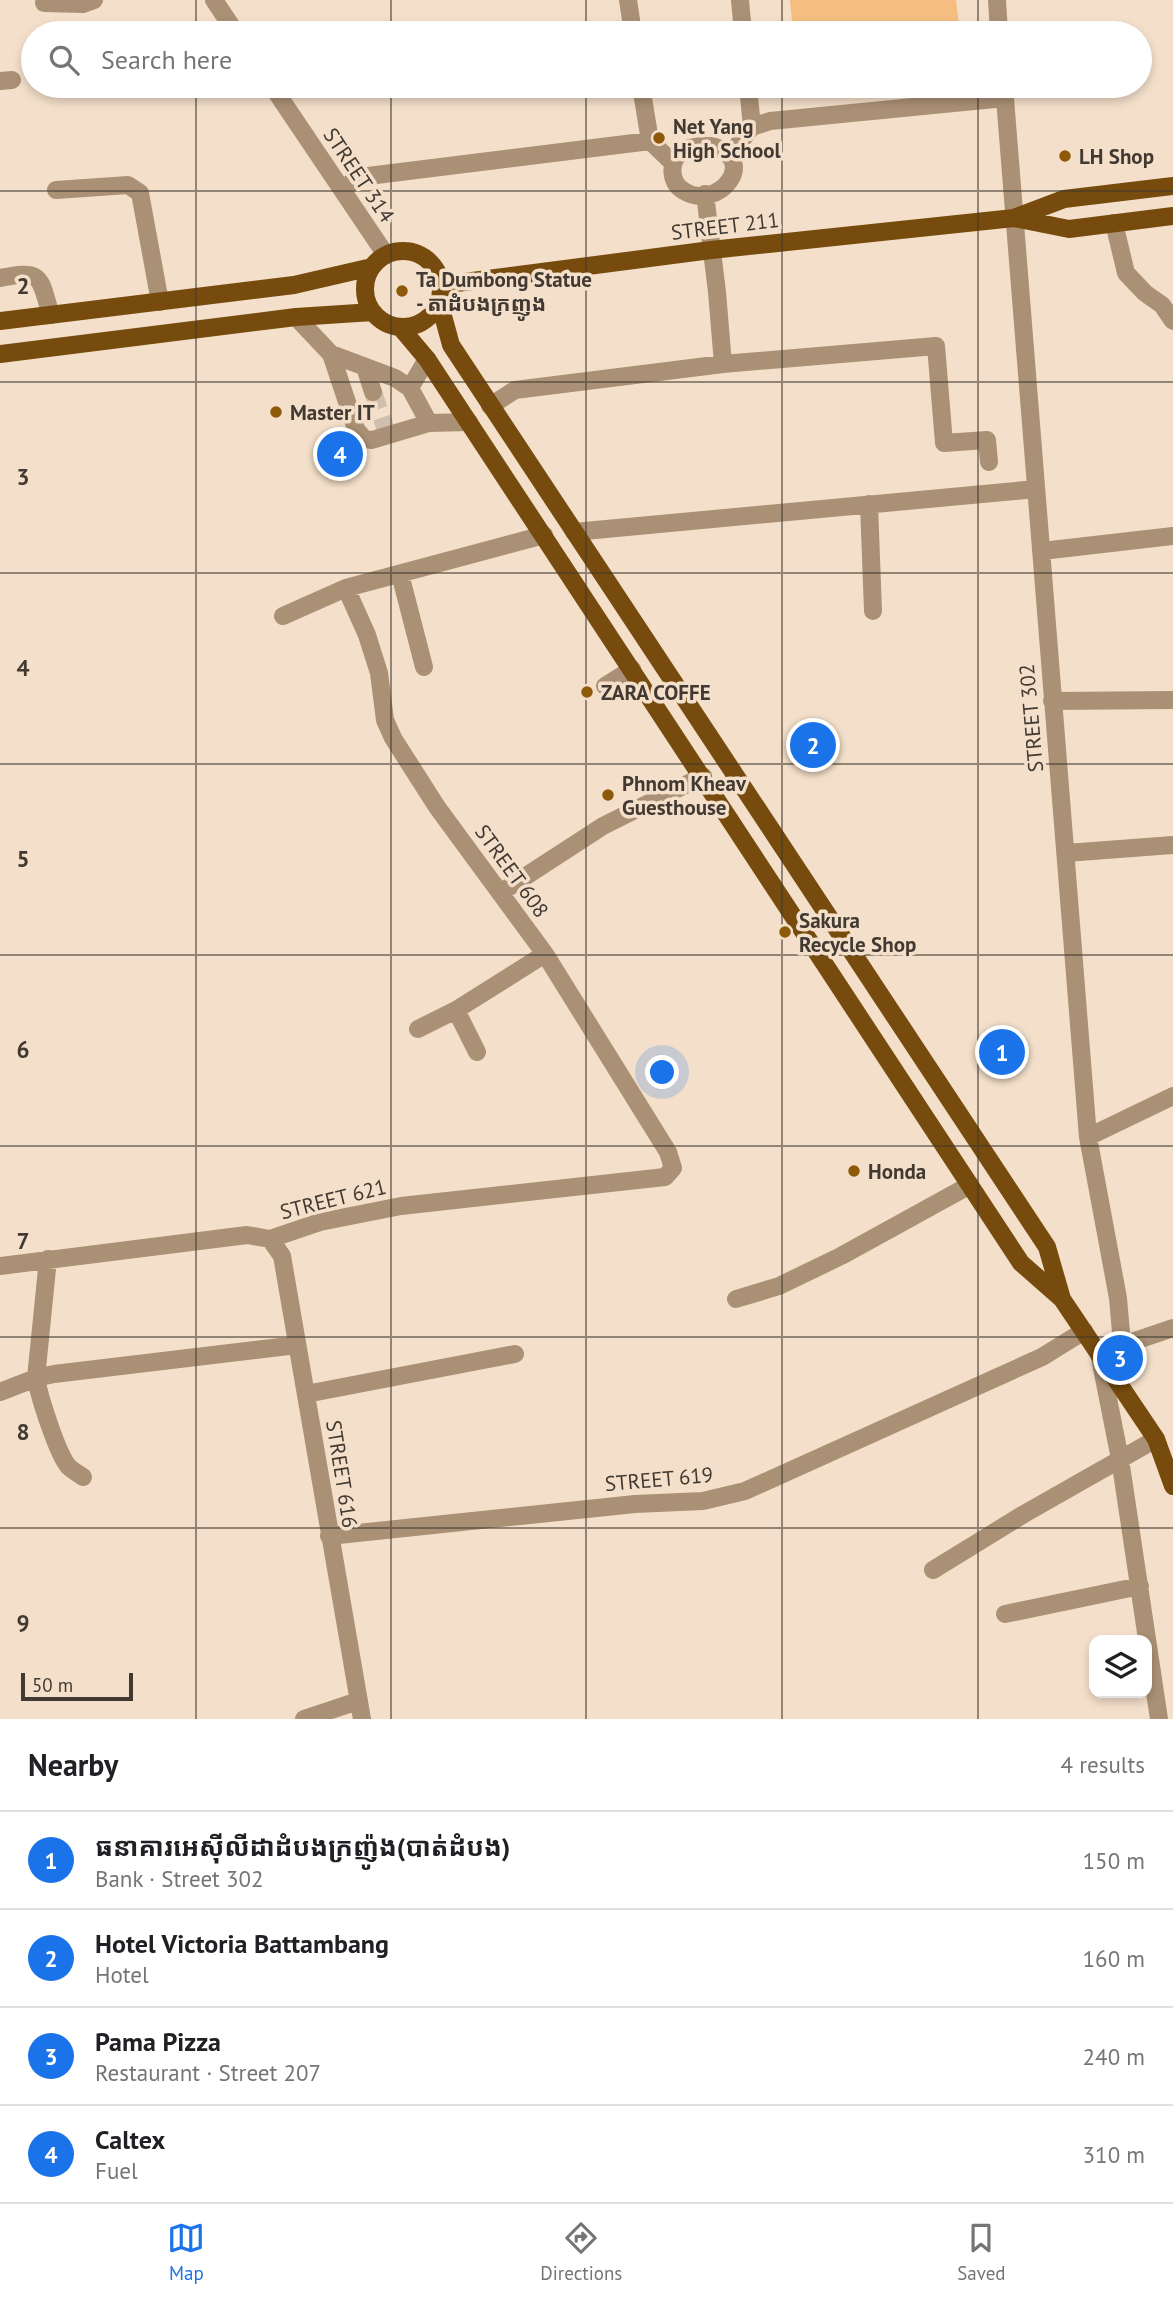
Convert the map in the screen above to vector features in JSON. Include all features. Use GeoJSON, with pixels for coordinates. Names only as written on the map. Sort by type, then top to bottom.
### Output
{"type":"FeatureCollection","features":[{"type":"Feature","properties":{"kind":"main road","name":"STREET 211"},"geometry":{"type":"LineString","coordinates":[[440,293],[711,250],[1014,218],[1064,199],[1173,186]]}},
{"type":"Feature","properties":{"kind":"main road","name":"STREET 211"},"geometry":{"type":"LineString","coordinates":[[1014,218],[1069,229],[1173,216]]}},
{"type":"Feature","properties":{"kind":"main road"},"geometry":{"type":"LineString","coordinates":[[0,321],[294,285],[406,251],[426,258],[438,275],[451,345],[1047,1247],[1062,1299]]}},
{"type":"Feature","properties":{"kind":"main road"},"geometry":{"type":"LineString","coordinates":[[379,261],[366,284],[366,294],[373,312],[389,324],[410,326],[428,318],[440,293]]}},
{"type":"Feature","properties":{"kind":"main road"},"geometry":{"type":"LineString","coordinates":[[0,354],[296,317],[373,312]]}},
{"type":"Feature","properties":{"kind":"main road"},"geometry":{"type":"LineString","coordinates":[[400,327],[427,359],[544,535],[1021,1263],[1062,1299],[1156,1438],[1173,1453]]}},
{"type":"Feature","properties":{"kind":"main road"},"geometry":{"type":"LineString","coordinates":[[1156,1438],[1173,1486]]}},
{"type":"Feature","properties":{"kind":"street"},"geometry":{"type":"LineString","coordinates":[[44,3],[83,4],[94,0]]}},
{"type":"Feature","properties":{"kind":"street"},"geometry":{"type":"LineString","coordinates":[[214,0],[228,21]]}},
{"type":"Feature","properties":{"kind":"street"},"geometry":{"type":"LineString","coordinates":[[628,0],[631,21]]}},
{"type":"Feature","properties":{"kind":"street"},"geometry":{"type":"LineString","coordinates":[[740,0],[742,21]]}},
{"type":"Feature","properties":{"kind":"street"},"geometry":{"type":"LineString","coordinates":[[997,0],[998,21]]}},
{"type":"Feature","properties":{"kind":"street","name":"STREET 314"},"geometry":{"type":"LineString","coordinates":[[280,98],[342,189],[379,261]]}},
{"type":"Feature","properties":{"kind":"street"},"geometry":{"type":"LineString","coordinates":[[643,98],[650,141],[674,163]]}},
{"type":"Feature","properties":{"kind":"street"},"geometry":{"type":"LineString","coordinates":[[749,98],[752,127]]}},
{"type":"Feature","properties":{"kind":"street"},"geometry":{"type":"LineString","coordinates":[[729,156],[752,127],[770,121],[956,98]]}},
{"type":"Feature","properties":{"kind":"street","name":"STREET 302"},"geometry":{"type":"LineString","coordinates":[[1004,98],[1088,1137],[1118,1298],[1122,1344]]}},
{"type":"Feature","properties":{"kind":"street"},"geometry":{"type":"LineString","coordinates":[[342,189],[360,177],[650,141]]}},
{"type":"Feature","properties":{"kind":"street"},"geometry":{"type":"LineString","coordinates":[[701,146],[712,146],[722,149],[729,156],[734,171],[732,179],[721,191],[689,194],[677,185],[672,170],[680,153],[701,146]]}},
{"type":"Feature","properties":{"kind":"street"},"geometry":{"type":"LineString","coordinates":[[55,190],[128,185],[140,193],[160,302]]}},
{"type":"Feature","properties":{"kind":"street"},"geometry":{"type":"LineString","coordinates":[[705,194],[723,364]]}},
{"type":"Feature","properties":{"kind":"street"},"geometry":{"type":"LineString","coordinates":[[1114,223],[1126,273],[1145,293],[1162,305],[1173,321]]}},
{"type":"Feature","properties":{"kind":"street"},"geometry":{"type":"LineString","coordinates":[[0,278],[23,273],[34,274],[41,281],[51,315]]}},
{"type":"Feature","properties":{"kind":"street"},"geometry":{"type":"LineString","coordinates":[[296,317],[331,354],[356,429],[364,439],[372,440],[387,432],[429,423],[469,422]]}},
{"type":"Feature","properties":{"kind":"street"},"geometry":{"type":"LineString","coordinates":[[491,406],[514,390],[723,364],[936,346],[944,443],[987,440],[989,462]]}},
{"type":"Feature","properties":{"kind":"street"},"geometry":{"type":"LineString","coordinates":[[331,354],[395,378],[410,388],[429,423]]}},
{"type":"Feature","properties":{"kind":"street"},"geometry":{"type":"LineString","coordinates":[[410,388],[427,359]]}},
{"type":"Feature","properties":{"kind":"street"},"geometry":{"type":"LineString","coordinates":[[365,367],[373,391]]}},
{"type":"Feature","properties":{"kind":"street"},"geometry":{"type":"LineString","coordinates":[[574,532],[1037,489]]}},
{"type":"Feature","properties":{"kind":"street"},"geometry":{"type":"LineString","coordinates":[[869,504],[873,611]]}},
{"type":"Feature","properties":{"kind":"street"},"geometry":{"type":"LineString","coordinates":[[283,616],[346,588],[544,535]]}},
{"type":"Feature","properties":{"kind":"street"},"geometry":{"type":"LineString","coordinates":[[1042,551],[1173,536]]}},
{"type":"Feature","properties":{"kind":"street"},"geometry":{"type":"LineString","coordinates":[[400,574],[424,667]]}},
{"type":"Feature","properties":{"kind":"street","name":"STREET 608"},"geometry":{"type":"LineString","coordinates":[[346,588],[375,660],[385,719],[393,738],[437,807],[545,954],[668,1152],[673,1168]]}},
{"type":"Feature","properties":{"kind":"street"},"geometry":{"type":"LineString","coordinates":[[605,686],[632,669]]}},
{"type":"Feature","properties":{"kind":"street"},"geometry":{"type":"LineString","coordinates":[[1052,701],[1173,701]]}},
{"type":"Feature","properties":{"kind":"street"},"geometry":{"type":"LineString","coordinates":[[500,893],[603,826],[703,776]]}},
{"type":"Feature","properties":{"kind":"street"},"geometry":{"type":"LineString","coordinates":[[1066,853],[1173,845]]}},
{"type":"Feature","properties":{"kind":"street"},"geometry":{"type":"LineString","coordinates":[[418,1029],[456,1010],[545,954]]}},
{"type":"Feature","properties":{"kind":"street"},"geometry":{"type":"LineString","coordinates":[[456,1010],[477,1052]]}},
{"type":"Feature","properties":{"kind":"street"},"geometry":{"type":"LineString","coordinates":[[1088,1137],[1173,1096]]}},
{"type":"Feature","properties":{"kind":"street","name":"STREET 621"},"geometry":{"type":"LineString","coordinates":[[0,1266],[247,1235],[270,1239],[320,1222],[401,1206],[665,1177],[673,1168]]}},
{"type":"Feature","properties":{"kind":"street"},"geometry":{"type":"LineString","coordinates":[[736,1299],[779,1286],[842,1256],[970,1185]]}},
{"type":"Feature","properties":{"kind":"street","name":"STREET 616"},"geometry":{"type":"LineString","coordinates":[[270,1239],[282,1256],[362,1719]]}},
{"type":"Feature","properties":{"kind":"street"},"geometry":{"type":"LineString","coordinates":[[48,1259],[36,1378],[39,1395],[60,1451],[68,1467],[83,1477]]}},
{"type":"Feature","properties":{"kind":"street"},"geometry":{"type":"LineString","coordinates":[[1159,1719],[1120,1459],[1098,1353],[1173,1328]]}},
{"type":"Feature","properties":{"kind":"street","name":"STREET 619"},"geometry":{"type":"LineString","coordinates":[[329,1535],[635,1504],[703,1502],[745,1491],[1042,1357],[1084,1331]]}},
{"type":"Feature","properties":{"kind":"street"},"geometry":{"type":"LineString","coordinates":[[0,1392],[36,1378],[297,1345]]}},
{"type":"Feature","properties":{"kind":"street"},"geometry":{"type":"LineString","coordinates":[[306,1394],[515,1354]]}},
{"type":"Feature","properties":{"kind":"street"},"geometry":{"type":"LineString","coordinates":[[933,1570],[1156,1438]]}},
{"type":"Feature","properties":{"kind":"street"},"geometry":{"type":"LineString","coordinates":[[1005,1614],[1140,1586]]}},
{"type":"Feature","properties":{"kind":"street"},"geometry":{"type":"LineString","coordinates":[[304,1719],[358,1701]]}},
{"type":"Feature","properties":{"kind":"shaded area"},"geometry":{"type":"Polygon","coordinates":[[[790,0],[956,0],[959,21],[792,21],[790,0]]]}},
{"type":"Feature","properties":{"kind":"tunnel"},"geometry":{"type":"LineString","coordinates":[[373,392],[386,430]]}},
{"type":"Feature","properties":{"kind":"place","name":"Net Yang High School"},"geometry":{"type":"Point","coordinates":[659,138]}},
{"type":"Feature","properties":{"kind":"place","name":"LH Shop"},"geometry":{"type":"Point","coordinates":[1065,156]}},
{"type":"Feature","properties":{"kind":"place","name":"Ta Dumbong Statue - តាដំបងក្រញូង"},"geometry":{"type":"Point","coordinates":[402,291]}},
{"type":"Feature","properties":{"kind":"place","name":"Master IT"},"geometry":{"type":"Point","coordinates":[276,412]}},
{"type":"Feature","properties":{"kind":"place","name":"Caltex"},"geometry":{"type":"Point","coordinates":[340,454]}},
{"type":"Feature","properties":{"kind":"place","name":"ZARA COFFE"},"geometry":{"type":"Point","coordinates":[587,692]}},
{"type":"Feature","properties":{"kind":"place","name":"Hotel Victoria Battambang"},"geometry":{"type":"Point","coordinates":[813,745]}},
{"type":"Feature","properties":{"kind":"place","name":"Phnom Kheav Guesthouse"},"geometry":{"type":"Point","coordinates":[608,795]}},
{"type":"Feature","properties":{"kind":"place","name":"Sakura Recycle Shop"},"geometry":{"type":"Point","coordinates":[785,932]}},
{"type":"Feature","properties":{"kind":"place","name":"ធនាគារអេស៊ីលីដាដំបងក្រញ៉ូង(បាត់ដំបង)"},"geometry":{"type":"Point","coordinates":[1002,1052]}},
{"type":"Feature","properties":{"kind":"place","name":"Honda"},"geometry":{"type":"Point","coordinates":[854,1171]}},
{"type":"Feature","properties":{"kind":"place","name":"Pama Pizza"},"geometry":{"type":"Point","coordinates":[1120,1358]}}]}
